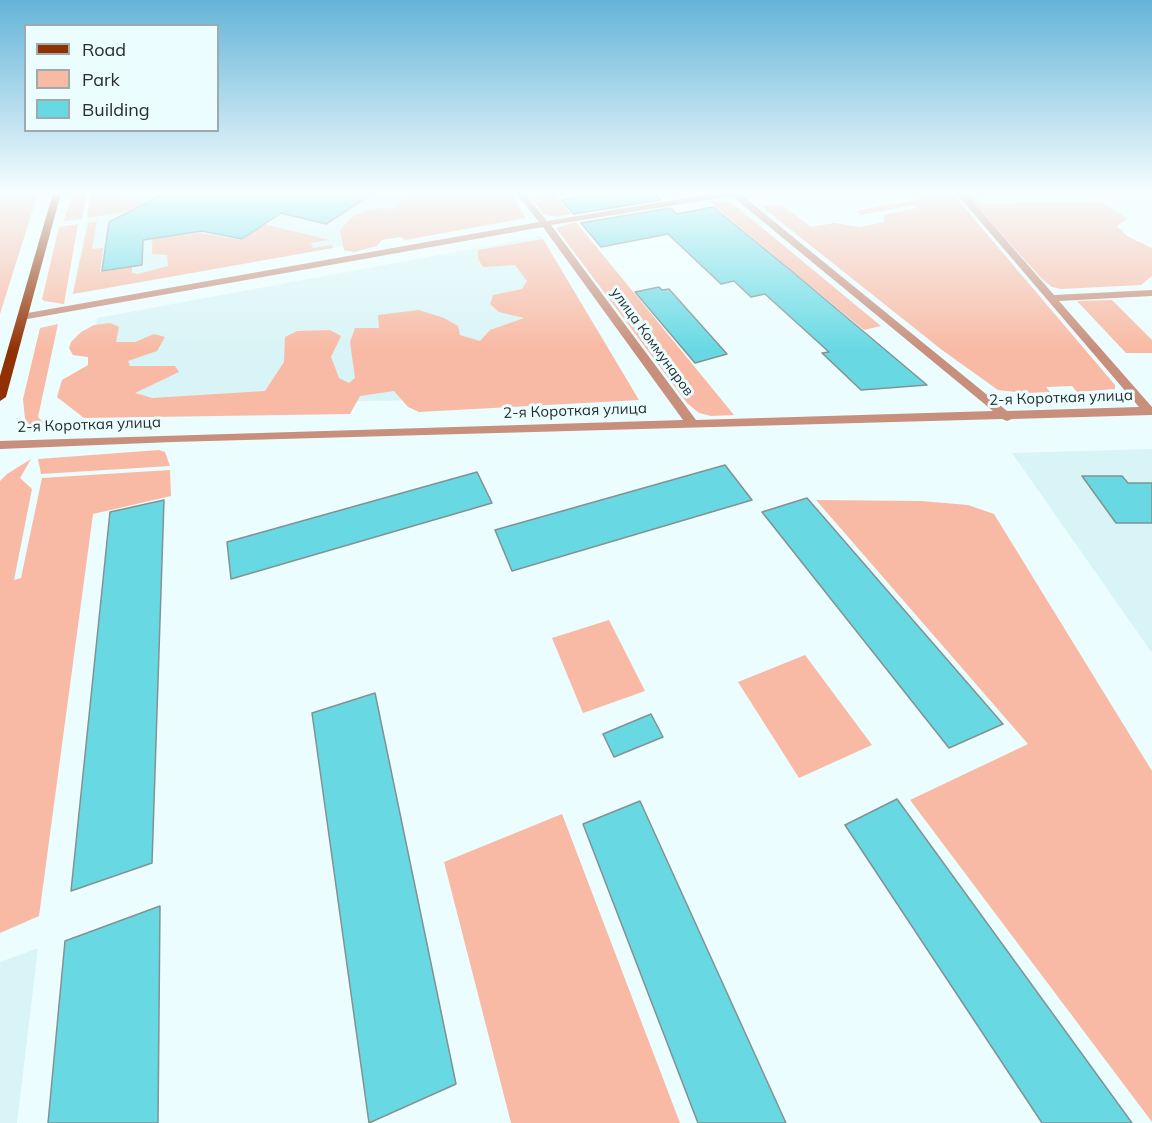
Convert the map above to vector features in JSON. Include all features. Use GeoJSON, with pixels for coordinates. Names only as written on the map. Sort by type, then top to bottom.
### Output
{"type":"FeatureCollection","features":[{"type":"Feature","properties":{"kind":"main road"},"geometry":{"type":"LineString","coordinates":[[0,397],[42,245]]}},
{"type":"Feature","properties":{"kind":"street"},"geometry":{"type":"LineString","coordinates":[[21,316],[422,245]]}},
{"type":"Feature","properties":{"kind":"street","name":"улица Коммунаров"},"geometry":{"type":"LineString","coordinates":[[562,245],[693,425]]}},
{"type":"Feature","properties":{"kind":"street"},"geometry":{"type":"LineString","coordinates":[[797,245],[1007,417]]}},
{"type":"Feature","properties":{"kind":"street"},"geometry":{"type":"LineString","coordinates":[[1004,245],[1150,411]]}},
{"type":"Feature","properties":{"kind":"street"},"geometry":{"type":"LineString","coordinates":[[1049,298],[1152,293]]}},
{"type":"Feature","properties":{"kind":"street","name":"2-я Короткая улица"},"geometry":{"type":"LineString","coordinates":[[0,445],[173,438],[1007,417],[1150,411]]}},
{"type":"Feature","properties":{"kind":"shaded area"},"geometry":{"type":"Polygon","coordinates":[[[82,245],[348,245],[72,294],[82,245]]]}},
{"type":"Feature","properties":{"kind":"shaded area"},"geometry":{"type":"Polygon","coordinates":[[[490,245],[547,245],[636,397],[88,405],[97,318],[490,245]]]}},
{"type":"Feature","properties":{"kind":"shaded area"},"geometry":{"type":"Polygon","coordinates":[[[1152,449],[1152,653],[1012,453],[1152,449]]]}},
{"type":"Feature","properties":{"kind":"shaded area"},"geometry":{"type":"Polygon","coordinates":[[[38,948],[17,1123],[0,1123],[0,962],[38,948]]]}},
{"type":"Feature","properties":{"kind":"green space"},"geometry":{"type":"Polygon","coordinates":[[[0,245],[22,245],[0,314],[0,245]]]}},
{"type":"Feature","properties":{"kind":"green space"},"geometry":{"type":"Polygon","coordinates":[[[55,245],[74,245],[64,304],[42,299],[55,245]]]}},
{"type":"Feature","properties":{"kind":"green space"},"geometry":{"type":"Polygon","coordinates":[[[83,245],[93,245],[92,249],[103,248],[100,272],[132,267],[132,273],[138,274],[168,266],[167,255],[152,254],[152,245],[312,245],[313,248],[332,245],[333,248],[73,294],[83,245]]]}},
{"type":"Feature","properties":{"kind":"green space"},"geometry":{"type":"Polygon","coordinates":[[[343,245],[377,245],[354,252],[344,250],[343,245]]]}},
{"type":"Feature","properties":{"kind":"green space"},"geometry":{"type":"Polygon","coordinates":[[[505,245],[547,245],[639,400],[419,412],[408,407],[394,391],[360,396],[350,414],[84,418],[57,397],[62,380],[88,365],[88,357],[73,355],[69,348],[71,342],[81,332],[94,325],[110,323],[119,327],[116,342],[135,342],[154,334],[165,337],[157,351],[128,361],[130,366],[175,366],[179,372],[135,393],[152,398],[265,391],[284,362],[285,337],[297,331],[330,330],[341,336],[331,357],[339,378],[349,383],[355,378],[350,342],[355,328],[379,328],[378,315],[419,310],[444,318],[458,326],[460,335],[480,341],[490,330],[524,318],[499,312],[490,304],[493,295],[522,289],[527,281],[515,265],[483,267],[478,259],[478,250],[505,245]]]}},
{"type":"Feature","properties":{"kind":"green space"},"geometry":{"type":"Polygon","coordinates":[[[569,245],[595,245],[734,415],[711,416],[699,413],[687,403],[569,245]]]}},
{"type":"Feature","properties":{"kind":"green space"},"geometry":{"type":"Polygon","coordinates":[[[762,245],[784,245],[881,326],[864,330],[762,245]]]}},
{"type":"Feature","properties":{"kind":"green space"},"geometry":{"type":"Polygon","coordinates":[[[811,245],[996,245],[1115,385],[1115,389],[1077,392],[1072,386],[1046,387],[1050,392],[1025,393],[998,390],[942,350],[811,245]]]}},
{"type":"Feature","properties":{"kind":"green space"},"geometry":{"type":"Polygon","coordinates":[[[1012,245],[1147,245],[1152,248],[1152,276],[1141,285],[1061,289],[1052,287],[1012,245]]]}},
{"type":"Feature","properties":{"kind":"green space"},"geometry":{"type":"Polygon","coordinates":[[[1112,300],[1152,340],[1152,353],[1126,353],[1077,301],[1112,300]]]}},
{"type":"Feature","properties":{"kind":"green space"},"geometry":{"type":"Polygon","coordinates":[[[58,324],[38,417],[43,422],[41,431],[31,427],[25,419],[23,399],[40,328],[58,324]]]}},
{"type":"Feature","properties":{"kind":"green space"},"geometry":{"type":"Polygon","coordinates":[[[159,450],[165,452],[170,466],[41,474],[38,459],[159,450]]]}},
{"type":"Feature","properties":{"kind":"green space"},"geometry":{"type":"Polygon","coordinates":[[[31,459],[20,478],[32,489],[14,580],[21,578],[42,478],[170,470],[171,496],[93,514],[39,916],[0,933],[0,481],[31,459]]]}},
{"type":"Feature","properties":{"kind":"green space"},"geometry":{"type":"Polygon","coordinates":[[[816,500],[921,501],[968,505],[994,514],[1152,771],[1152,1122],[910,800],[1028,744],[816,500]]]}},
{"type":"Feature","properties":{"kind":"green space"},"geometry":{"type":"Polygon","coordinates":[[[609,620],[645,691],[583,713],[552,638],[609,620]]]}},
{"type":"Feature","properties":{"kind":"green space"},"geometry":{"type":"Polygon","coordinates":[[[805,655],[872,745],[799,778],[738,682],[805,655]]]}},
{"type":"Feature","properties":{"kind":"green space"},"geometry":{"type":"Polygon","coordinates":[[[562,814],[680,1123],[511,1123],[444,862],[562,814]]]}},
{"type":"Feature","properties":{"kind":"building"},"geometry":{"type":"Polygon","coordinates":[[[106,245],[143,245],[142,265],[102,271],[106,245]]]}},
{"type":"Feature","properties":{"kind":"building"},"geometry":{"type":"Polygon","coordinates":[[[680,245],[760,245],[927,385],[861,390],[822,353],[829,352],[765,294],[751,297],[734,281],[721,284],[680,245]]]}},
{"type":"Feature","properties":{"kind":"building"},"geometry":{"type":"Polygon","coordinates":[[[659,287],[662,290],[669,289],[727,354],[695,363],[635,292],[659,287]]]}},
{"type":"Feature","properties":{"kind":"building"},"geometry":{"type":"Polygon","coordinates":[[[725,465],[752,500],[512,571],[495,530],[725,465]]]}},
{"type":"Feature","properties":{"kind":"building"},"geometry":{"type":"Polygon","coordinates":[[[477,472],[492,503],[231,579],[227,542],[477,472]]]}},
{"type":"Feature","properties":{"kind":"building"},"geometry":{"type":"Polygon","coordinates":[[[1082,476],[1122,476],[1128,483],[1152,483],[1152,523],[1116,523],[1082,476]]]}},
{"type":"Feature","properties":{"kind":"building"},"geometry":{"type":"Polygon","coordinates":[[[807,498],[1003,724],[949,748],[762,512],[807,498]]]}},
{"type":"Feature","properties":{"kind":"building"},"geometry":{"type":"Polygon","coordinates":[[[164,500],[152,863],[71,891],[110,512],[164,500]]]}},
{"type":"Feature","properties":{"kind":"building"},"geometry":{"type":"Polygon","coordinates":[[[375,693],[456,1084],[369,1123],[312,713],[375,693]]]}},
{"type":"Feature","properties":{"kind":"building"},"geometry":{"type":"Polygon","coordinates":[[[651,714],[663,737],[614,757],[603,734],[651,714]]]}},
{"type":"Feature","properties":{"kind":"building"},"geometry":{"type":"Polygon","coordinates":[[[897,799],[1132,1123],[1042,1123],[845,825],[897,799]]]}},
{"type":"Feature","properties":{"kind":"building"},"geometry":{"type":"Polygon","coordinates":[[[640,801],[786,1123],[698,1123],[583,824],[640,801]]]}},
{"type":"Feature","properties":{"kind":"building"},"geometry":{"type":"Polygon","coordinates":[[[160,906],[158,1123],[48,1123],[65,941],[160,906]]]}}]}
